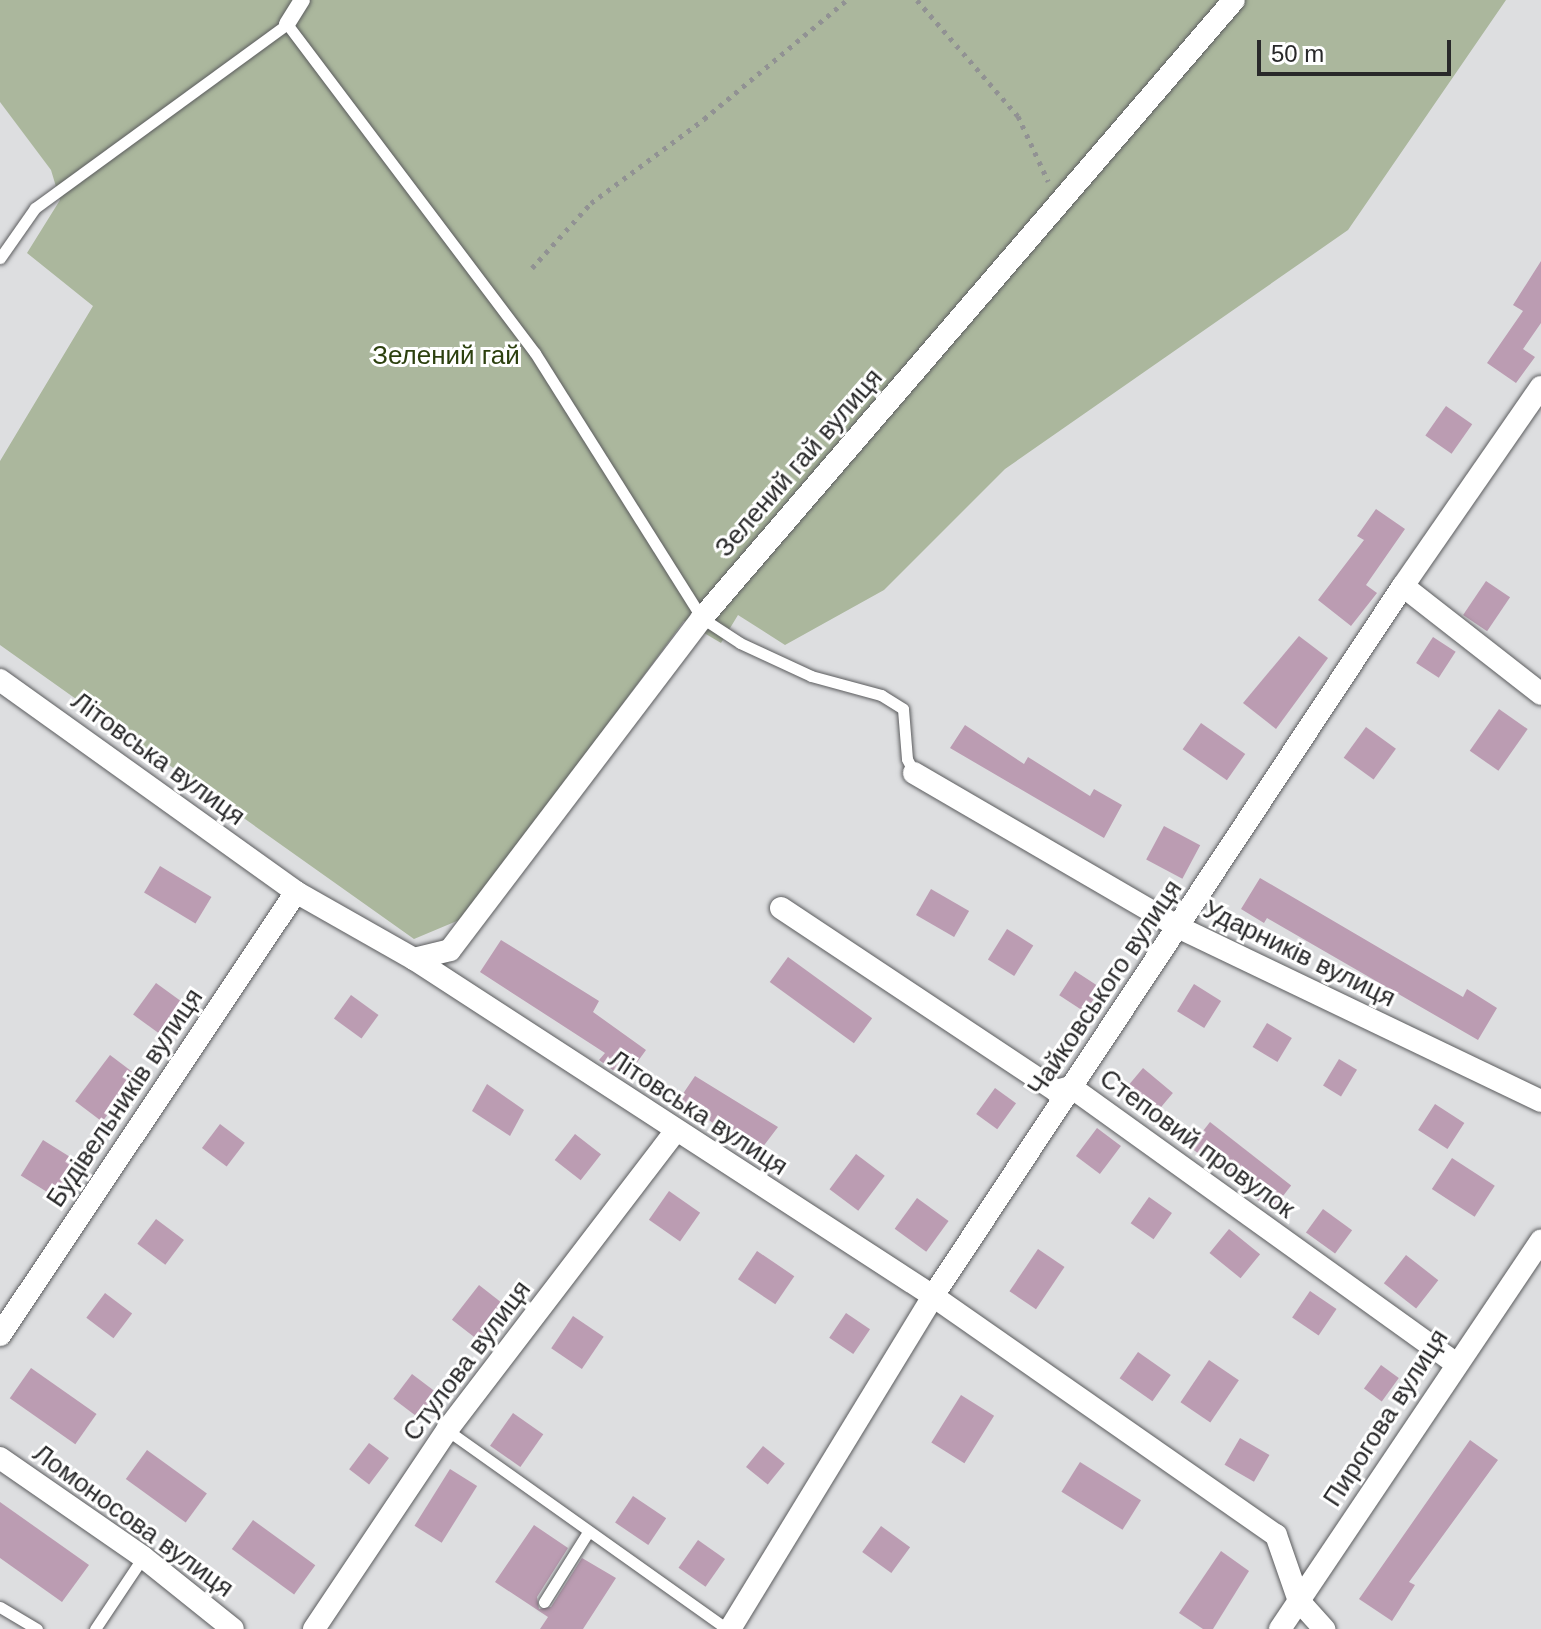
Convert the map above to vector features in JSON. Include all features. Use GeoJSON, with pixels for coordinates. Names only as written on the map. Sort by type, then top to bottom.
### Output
{"type":"FeatureCollection","features":[{"type":"Feature","properties":{"kind":"street"},"geometry":{"type":"LineString","coordinates":[[287,24],[302,0]]}},
{"type":"Feature","properties":{"kind":"street","name":"Зелений гай вулиця"},"geometry":{"type":"LineString","coordinates":[[414,959],[450,950],[702,618],[1234,0]]}},
{"type":"Feature","properties":{"kind":"street","name":"Чайковського вулиця"},"geometry":{"type":"LineString","coordinates":[[729,1629],[933,1296],[1180,928],[1403,586],[1541,387]]}},
{"type":"Feature","properties":{"kind":"street"},"geometry":{"type":"LineString","coordinates":[[1403,586],[1541,694]]}},
{"type":"Feature","properties":{"kind":"street","name":"Літовська вулиця"},"geometry":{"type":"LineString","coordinates":[[0,680],[296,892],[414,959],[674,1133],[933,1296],[1276,1535],[1299,1601],[1324,1629]]}},
{"type":"Feature","properties":{"kind":"street","name":"Ударників вулиця"},"geometry":{"type":"LineString","coordinates":[[914,773],[1180,928],[1541,1101]]}},
{"type":"Feature","properties":{"kind":"street","name":"Будівельників вулиця"},"geometry":{"type":"LineString","coordinates":[[0,1335],[296,892]]}},
{"type":"Feature","properties":{"kind":"street","name":"Степовий провулок"},"geometry":{"type":"LineString","coordinates":[[781,908],[1056,1091],[1071,1087],[1455,1363]]}},
{"type":"Feature","properties":{"kind":"street","name":"Стулова вулиця"},"geometry":{"type":"LineString","coordinates":[[314,1629],[447,1430],[674,1133]]}},
{"type":"Feature","properties":{"kind":"street","name":"Пирогова вулиця"},"geometry":{"type":"LineString","coordinates":[[1280,1629],[1455,1363],[1541,1241]]}},
{"type":"Feature","properties":{"kind":"street","name":"Ломоносова вулиця"},"geometry":{"type":"LineString","coordinates":[[0,1458],[143,1557],[233,1629]]}},
{"type":"Feature","properties":{"kind":"lane"},"geometry":{"type":"LineString","coordinates":[[0,258],[35,208],[287,24],[535,353],[702,618],[740,643],[811,676],[881,695],[903,709],[907,759],[914,773]]}},
{"type":"Feature","properties":{"kind":"lane"},"geometry":{"type":"LineString","coordinates":[[447,1430],[729,1629]]}},
{"type":"Feature","properties":{"kind":"lane"},"geometry":{"type":"LineString","coordinates":[[544,1602],[588,1532]]}},
{"type":"Feature","properties":{"kind":"lane"},"geometry":{"type":"LineString","coordinates":[[95,1629],[143,1557]]}},
{"type":"Feature","properties":{"kind":"lane"},"geometry":{"type":"LineString","coordinates":[[0,1607],[37,1629]]}},
{"type":"Feature","properties":{"kind":"path"},"geometry":{"type":"LineString","coordinates":[[532,268],[591,203],[704,119],[847,0]]}},
{"type":"Feature","properties":{"kind":"path"},"geometry":{"type":"LineString","coordinates":[[917,0],[1018,116],[1050,184]]}},
{"type":"Feature","properties":{"kind":"green space","name":"Зелений гай"},"geometry":{"type":"Polygon","coordinates":[[[0,0],[1506,0],[1348,230],[1005,469],[884,590],[785,645],[738,615],[721,643],[684,621],[464,918],[414,939],[0,645],[0,461],[93,306],[27,253],[60,200],[51,170],[0,102],[0,0]]]}},
{"type":"Feature","properties":{"kind":"building"},"geometry":{"type":"Polygon","coordinates":[[[1541,261],[1541,323],[1523,349],[1535,357],[1516,383],[1487,363],[1523,311],[1513,305],[1541,261]]]}},
{"type":"Feature","properties":{"kind":"building"},"geometry":{"type":"Polygon","coordinates":[[[1446,406],[1472,424],[1452,454],[1425,435],[1446,406]]]}},
{"type":"Feature","properties":{"kind":"building"},"geometry":{"type":"Polygon","coordinates":[[[1376,509],[1405,529],[1366,585],[1377,593],[1351,626],[1318,600],[1364,540],[1357,536],[1376,509]]]}},
{"type":"Feature","properties":{"kind":"building"},"geometry":{"type":"Polygon","coordinates":[[[1486,581],[1510,597],[1487,631],[1463,615],[1486,581]]]}},
{"type":"Feature","properties":{"kind":"building"},"geometry":{"type":"Polygon","coordinates":[[[1299,636],[1328,658],[1276,729],[1243,703],[1299,636]]]}},
{"type":"Feature","properties":{"kind":"building"},"geometry":{"type":"Polygon","coordinates":[[[1433,637],[1456,652],[1439,678],[1416,663],[1433,637]]]}},
{"type":"Feature","properties":{"kind":"building"},"geometry":{"type":"Polygon","coordinates":[[[1499,709],[1528,729],[1498,771],[1470,751],[1499,709]]]}},
{"type":"Feature","properties":{"kind":"building"},"geometry":{"type":"Polygon","coordinates":[[[1201,723],[1245,754],[1227,780],[1183,749],[1201,723]]]}},
{"type":"Feature","properties":{"kind":"building"},"geometry":{"type":"Polygon","coordinates":[[[965,725],[1024,764],[1028,757],[1090,796],[1094,789],[1122,805],[1104,838],[950,748],[965,725]]]}},
{"type":"Feature","properties":{"kind":"building"},"geometry":{"type":"Polygon","coordinates":[[[1366,727],[1396,749],[1374,779],[1344,758],[1366,727]]]}},
{"type":"Feature","properties":{"kind":"building"},"geometry":{"type":"Polygon","coordinates":[[[1164,826],[1200,845],[1182,879],[1146,860],[1164,826]]]}},
{"type":"Feature","properties":{"kind":"building"},"geometry":{"type":"Polygon","coordinates":[[[160,866],[211,897],[195,923],[144,893],[160,866]]]}},
{"type":"Feature","properties":{"kind":"building"},"geometry":{"type":"Polygon","coordinates":[[[1260,878],[1463,997],[1467,989],[1497,1008],[1478,1040],[1267,918],[1264,923],[1241,909],[1260,878]]]}},
{"type":"Feature","properties":{"kind":"building"},"geometry":{"type":"Polygon","coordinates":[[[931,889],[969,911],[954,937],[916,915],[931,889]]]}},
{"type":"Feature","properties":{"kind":"building"},"geometry":{"type":"Polygon","coordinates":[[[1007,929],[1033,945],[1014,976],[988,960],[1007,929]]]}},
{"type":"Feature","properties":{"kind":"building"},"geometry":{"type":"Polygon","coordinates":[[[501,940],[599,1001],[593,1012],[646,1050],[625,1079],[599,1060],[605,1053],[480,972],[501,940]]]}},
{"type":"Feature","properties":{"kind":"building"},"geometry":{"type":"Polygon","coordinates":[[[788,957],[872,1018],[854,1043],[770,982],[788,957]]]}},
{"type":"Feature","properties":{"kind":"building"},"geometry":{"type":"Polygon","coordinates":[[[1075,971],[1101,988],[1085,1012],[1059,995],[1075,971]]]}},
{"type":"Feature","properties":{"kind":"building"},"geometry":{"type":"Polygon","coordinates":[[[156,983],[181,1001],[158,1033],[133,1015],[156,983]]]}},
{"type":"Feature","properties":{"kind":"building"},"geometry":{"type":"Polygon","coordinates":[[[1194,984],[1221,1001],[1204,1028],[1177,1011],[1194,984]]]}},
{"type":"Feature","properties":{"kind":"building"},"geometry":{"type":"Polygon","coordinates":[[[351,995],[379,1015],[361,1038],[334,1018],[351,995]]]}},
{"type":"Feature","properties":{"kind":"building"},"geometry":{"type":"Polygon","coordinates":[[[1267,1023],[1292,1038],[1277,1062],[1253,1047],[1267,1023]]]}},
{"type":"Feature","properties":{"kind":"building"},"geometry":{"type":"Polygon","coordinates":[[[110,1055],[137,1075],[102,1122],[75,1101],[110,1055]]]}},
{"type":"Feature","properties":{"kind":"building"},"geometry":{"type":"Polygon","coordinates":[[[1339,1059],[1357,1070],[1341,1096],[1323,1086],[1339,1059]]]}},
{"type":"Feature","properties":{"kind":"building"},"geometry":{"type":"Polygon","coordinates":[[[1143,1068],[1173,1093],[1152,1118],[1122,1093],[1143,1068]]]}},
{"type":"Feature","properties":{"kind":"building"},"geometry":{"type":"Polygon","coordinates":[[[695,1076],[778,1127],[756,1156],[705,1117],[700,1124],[674,1107],[695,1076]]]}},
{"type":"Feature","properties":{"kind":"building"},"geometry":{"type":"Polygon","coordinates":[[[487,1084],[524,1110],[510,1136],[472,1111],[487,1084]]]}},
{"type":"Feature","properties":{"kind":"building"},"geometry":{"type":"Polygon","coordinates":[[[995,1088],[1016,1103],[997,1129],[976,1114],[995,1088]]]}},
{"type":"Feature","properties":{"kind":"building"},"geometry":{"type":"Polygon","coordinates":[[[1435,1104],[1464,1123],[1447,1149],[1418,1130],[1435,1104]]]}},
{"type":"Feature","properties":{"kind":"building"},"geometry":{"type":"Polygon","coordinates":[[[1210,1122],[1291,1185],[1271,1211],[1190,1147],[1210,1122]]]}},
{"type":"Feature","properties":{"kind":"building"},"geometry":{"type":"Polygon","coordinates":[[[220,1124],[245,1143],[227,1167],[202,1148],[220,1124]]]}},
{"type":"Feature","properties":{"kind":"building"},"geometry":{"type":"Polygon","coordinates":[[[1097,1128],[1121,1146],[1100,1174],[1076,1156],[1097,1128]]]}},
{"type":"Feature","properties":{"kind":"building"},"geometry":{"type":"Polygon","coordinates":[[[575,1134],[601,1154],[581,1180],[555,1160],[575,1134]]]}},
{"type":"Feature","properties":{"kind":"building"},"geometry":{"type":"Polygon","coordinates":[[[43,1140],[77,1161],[55,1197],[21,1176],[43,1140]]]}},
{"type":"Feature","properties":{"kind":"building"},"geometry":{"type":"Polygon","coordinates":[[[856,1154],[885,1176],[858,1211],[830,1189],[856,1154]]]}},
{"type":"Feature","properties":{"kind":"building"},"geometry":{"type":"Polygon","coordinates":[[[1452,1158],[1495,1186],[1475,1217],[1432,1189],[1452,1158]]]}},
{"type":"Feature","properties":{"kind":"building"},"geometry":{"type":"Polygon","coordinates":[[[669,1191],[700,1213],[680,1241],[649,1220],[669,1191]]]}},
{"type":"Feature","properties":{"kind":"building"},"geometry":{"type":"Polygon","coordinates":[[[1149,1197],[1172,1213],[1154,1239],[1131,1223],[1149,1197]]]}},
{"type":"Feature","properties":{"kind":"building"},"geometry":{"type":"Polygon","coordinates":[[[917,1198],[949,1221],[926,1252],[895,1229],[917,1198]]]}},
{"type":"Feature","properties":{"kind":"building"},"geometry":{"type":"Polygon","coordinates":[[[1323,1209],[1352,1230],[1335,1254],[1306,1232],[1323,1209]]]}},
{"type":"Feature","properties":{"kind":"building"},"geometry":{"type":"Polygon","coordinates":[[[156,1219],[184,1240],[165,1265],[137,1244],[156,1219]]]}},
{"type":"Feature","properties":{"kind":"building"},"geometry":{"type":"Polygon","coordinates":[[[1229,1229],[1260,1254],[1241,1278],[1209,1253],[1229,1229]]]}},
{"type":"Feature","properties":{"kind":"building"},"geometry":{"type":"Polygon","coordinates":[[[1038,1249],[1065,1267],[1036,1309],[1009,1291],[1038,1249]]]}},
{"type":"Feature","properties":{"kind":"building"},"geometry":{"type":"Polygon","coordinates":[[[757,1251],[794,1276],[775,1304],[738,1279],[757,1251]]]}},
{"type":"Feature","properties":{"kind":"building"},"geometry":{"type":"Polygon","coordinates":[[[1406,1255],[1438,1280],[1416,1309],[1384,1283],[1406,1255]]]}},
{"type":"Feature","properties":{"kind":"building"},"geometry":{"type":"Polygon","coordinates":[[[479,1285],[507,1307],[480,1342],[452,1320],[479,1285]]]}},
{"type":"Feature","properties":{"kind":"building"},"geometry":{"type":"Polygon","coordinates":[[[1310,1291],[1337,1309],[1319,1335],[1292,1318],[1310,1291]]]}},
{"type":"Feature","properties":{"kind":"building"},"geometry":{"type":"Polygon","coordinates":[[[105,1293],[132,1313],[113,1338],[86,1318],[105,1293]]]}},
{"type":"Feature","properties":{"kind":"building"},"geometry":{"type":"Polygon","coordinates":[[[846,1313],[870,1329],[853,1354],[829,1338],[846,1313]]]}},
{"type":"Feature","properties":{"kind":"building"},"geometry":{"type":"Polygon","coordinates":[[[573,1316],[604,1337],[582,1369],[551,1348],[573,1316]]]}},
{"type":"Feature","properties":{"kind":"building"},"geometry":{"type":"Polygon","coordinates":[[[1138,1352],[1171,1375],[1152,1401],[1120,1378],[1138,1352]]]}},
{"type":"Feature","properties":{"kind":"building"},"geometry":{"type":"Polygon","coordinates":[[[1209,1360],[1239,1380],[1210,1422],[1180,1402],[1209,1360]]]}},
{"type":"Feature","properties":{"kind":"building"},"geometry":{"type":"Polygon","coordinates":[[[1381,1365],[1399,1378],[1382,1401],[1364,1388],[1381,1365]]]}},
{"type":"Feature","properties":{"kind":"building"},"geometry":{"type":"Polygon","coordinates":[[[31,1368],[97,1414],[75,1444],[10,1398],[31,1368]]]}},
{"type":"Feature","properties":{"kind":"building"},"geometry":{"type":"Polygon","coordinates":[[[412,1374],[437,1393],[418,1417],[393,1399],[412,1374]]]}},
{"type":"Feature","properties":{"kind":"building"},"geometry":{"type":"Polygon","coordinates":[[[961,1395],[994,1416],[964,1463],[931,1442],[961,1395]]]}},
{"type":"Feature","properties":{"kind":"building"},"geometry":{"type":"Polygon","coordinates":[[[513,1413],[543,1434],[520,1467],[490,1446],[513,1413]]]}},
{"type":"Feature","properties":{"kind":"building"},"geometry":{"type":"Polygon","coordinates":[[[1240,1438],[1269,1455],[1254,1482],[1224,1465],[1240,1438]]]}},
{"type":"Feature","properties":{"kind":"building"},"geometry":{"type":"Polygon","coordinates":[[[1470,1440],[1498,1460],[1409,1582],[1415,1585],[1392,1621],[1359,1599],[1470,1440]]]}},
{"type":"Feature","properties":{"kind":"building"},"geometry":{"type":"Polygon","coordinates":[[[369,1443],[389,1458],[369,1484],[349,1469],[369,1443]]]}},
{"type":"Feature","properties":{"kind":"building"},"geometry":{"type":"Polygon","coordinates":[[[763,1446],[785,1464],[768,1485],[746,1467],[763,1446]]]}},
{"type":"Feature","properties":{"kind":"building"},"geometry":{"type":"Polygon","coordinates":[[[147,1450],[207,1493],[186,1523],[126,1479],[147,1450]]]}},
{"type":"Feature","properties":{"kind":"building"},"geometry":{"type":"Polygon","coordinates":[[[1080,1462],[1141,1500],[1123,1530],[1061,1492],[1080,1462]]]}},
{"type":"Feature","properties":{"kind":"building"},"geometry":{"type":"Polygon","coordinates":[[[450,1469],[477,1486],[442,1543],[414,1526],[450,1469]]]}},
{"type":"Feature","properties":{"kind":"building"},"geometry":{"type":"Polygon","coordinates":[[[633,1496],[666,1518],[648,1545],[615,1523],[633,1496]]]}},
{"type":"Feature","properties":{"kind":"building"},"geometry":{"type":"Polygon","coordinates":[[[0,1502],[89,1565],[62,1602],[0,1558],[0,1502]]]}},
{"type":"Feature","properties":{"kind":"building"},"geometry":{"type":"Polygon","coordinates":[[[253,1520],[315,1565],[294,1594],[232,1549],[253,1520]]]}},
{"type":"Feature","properties":{"kind":"building"},"geometry":{"type":"Polygon","coordinates":[[[534,1525],[568,1548],[537,1597],[539,1609],[551,1607],[582,1558],[616,1578],[583,1629],[540,1629],[548,1617],[495,1582],[534,1525]]]}},
{"type":"Feature","properties":{"kind":"building"},"geometry":{"type":"Polygon","coordinates":[[[881,1526],[910,1547],[891,1573],[862,1552],[881,1526]]]}},
{"type":"Feature","properties":{"kind":"building"},"geometry":{"type":"Polygon","coordinates":[[[698,1540],[725,1559],[706,1587],[678,1568],[698,1540]]]}},
{"type":"Feature","properties":{"kind":"building"},"geometry":{"type":"Polygon","coordinates":[[[1221,1551],[1249,1571],[1213,1629],[1203,1629],[1179,1613],[1221,1551]]]}}]}
